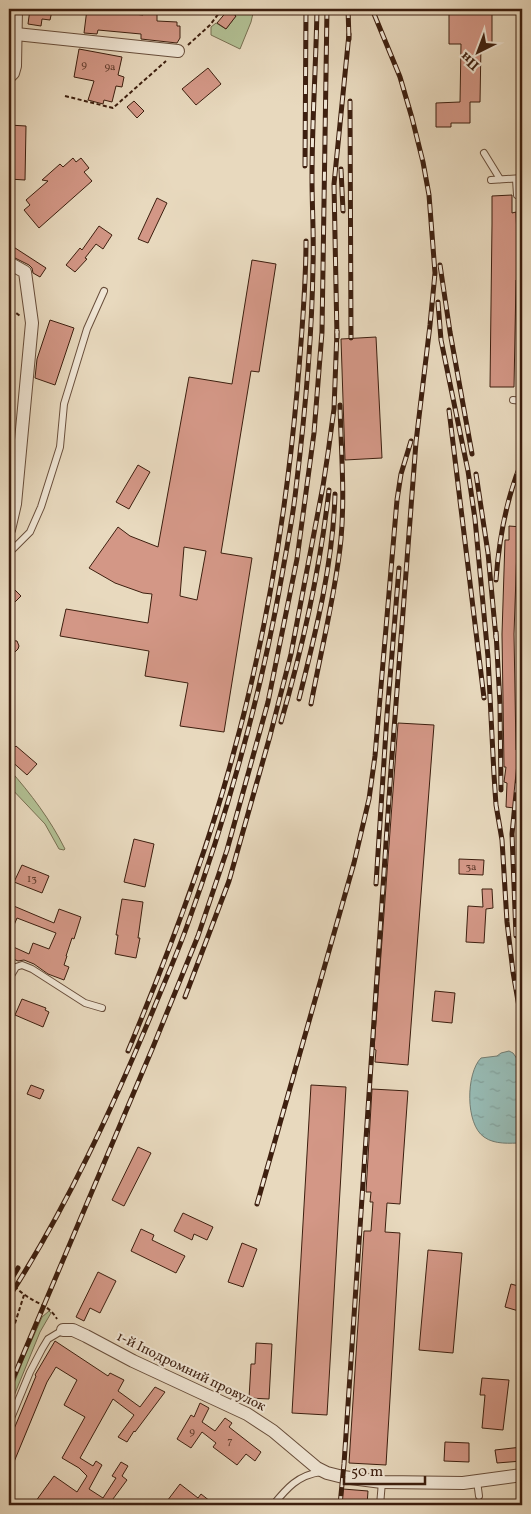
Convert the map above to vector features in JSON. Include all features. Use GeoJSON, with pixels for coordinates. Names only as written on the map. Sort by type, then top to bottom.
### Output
{"type":"FeatureCollection","features":[{"type":"Feature","properties":{"kind":"street"},"geometry":{"type":"LineString","coordinates":[[9,77],[13,73],[15,66],[16,9]]}},
{"type":"Feature","properties":{"kind":"street"},"geometry":{"type":"LineString","coordinates":[[16,34],[178,51]]}},
{"type":"Feature","properties":{"kind":"street"},"geometry":{"type":"LineString","coordinates":[[9,263],[25,272],[32,323],[15,504],[9,530]]}},
{"type":"Feature","properties":{"kind":"street","name":"1-й Іподромний провулок"},"geometry":{"type":"LineString","coordinates":[[63,1330],[73,1330],[230,1405],[266,1426],[291,1449],[327,1473],[382,1482],[463,1483],[522,1475]]}},
{"type":"Feature","properties":{"kind":"lane"},"geometry":{"type":"LineString","coordinates":[[484,153],[500,179]]}},
{"type":"Feature","properties":{"kind":"lane"},"geometry":{"type":"LineString","coordinates":[[492,180],[519,179],[517,195]]}},
{"type":"Feature","properties":{"kind":"lane"},"geometry":{"type":"LineString","coordinates":[[9,553],[30,532],[41,508],[60,447],[64,404],[87,329],[104,292]]}},
{"type":"Feature","properties":{"kind":"lane"},"geometry":{"type":"LineString","coordinates":[[513,400],[522,401]]}},
{"type":"Feature","properties":{"kind":"lane"},"geometry":{"type":"LineString","coordinates":[[9,980],[16,967],[22,965],[32,969],[85,1003],[102,1008]]}},
{"type":"Feature","properties":{"kind":"lane"},"geometry":{"type":"LineString","coordinates":[[9,1423],[42,1348],[48,1339],[63,1330]]}},
{"type":"Feature","properties":{"kind":"lane"},"geometry":{"type":"LineString","coordinates":[[273,1505],[298,1478],[320,1472],[327,1473]]}},
{"type":"Feature","properties":{"kind":"lane"},"geometry":{"type":"LineString","coordinates":[[477,1481],[479,1496]]}},
{"type":"Feature","properties":{"kind":"lane"},"geometry":{"type":"LineString","coordinates":[[380,1505],[382,1482]]}},
{"type":"Feature","properties":{"kind":"path"},"geometry":{"type":"LineString","coordinates":[[65,96],[113,108],[178,51],[187,46],[210,25],[222,9]]}},
{"type":"Feature","properties":{"kind":"path"},"geometry":{"type":"LineString","coordinates":[[9,1283],[16,1286],[24,1295],[52,1310],[63,1330]]}},
{"type":"Feature","properties":{"kind":"path"},"geometry":{"type":"LineString","coordinates":[[9,1342],[24,1295]]}},
{"type":"Feature","properties":{"kind":"green space"},"geometry":{"type":"Polygon","coordinates":[[[228,9],[254,9],[240,49],[211,35],[211,27],[216,23],[226,29],[236,16],[228,9]]]}},
{"type":"Feature","properties":{"kind":"green space"},"geometry":{"type":"Polygon","coordinates":[[[9,769],[46,817],[64,850],[59,849],[45,824],[9,786],[9,769]]]}},
{"type":"Feature","properties":{"kind":"green space"},"geometry":{"type":"Polygon","coordinates":[[[49,1311],[51,1313],[40,1332],[9,1408],[9,1396],[24,1358],[42,1317],[49,1311]]]}},
{"type":"Feature","properties":{"kind":"water"},"geometry":{"type":"Polygon","coordinates":[[[509,1051],[513,1053],[522,1066],[522,1143],[488,1140],[478,1130],[473,1121],[471,1110],[470,1086],[476,1065],[481,1058],[497,1056],[509,1051]]]}},
{"type":"Feature","properties":{"kind":"building"},"geometry":{"type":"Polygon","coordinates":[[[30,9],[52,11],[50,20],[42,19],[41,26],[28,24],[30,9]]]}},
{"type":"Feature","properties":{"kind":"building"},"geometry":{"type":"Polygon","coordinates":[[[87,9],[124,10],[124,13],[143,15],[143,13],[157,14],[157,21],[177,22],[177,26],[180,26],[180,38],[177,43],[141,39],[141,34],[98,30],[97,34],[84,33],[87,9]]]}},
{"type":"Feature","properties":{"kind":"building"},"geometry":{"type":"Polygon","coordinates":[[[228,10],[236,16],[226,29],[217,23],[228,10]]]}},
{"type":"Feature","properties":{"kind":"building"},"geometry":{"type":"Polygon","coordinates":[[[449,14],[492,14],[492,44],[481,44],[480,102],[470,102],[470,123],[451,123],[451,127],[436,127],[436,103],[460,102],[461,44],[449,44],[449,14]]]}},
{"type":"Feature","properties":{"kind":"building"},"geometry":{"type":"Polygon","coordinates":[[[79,49],[122,57],[118,75],[124,77],[122,87],[116,86],[112,102],[104,100],[103,104],[88,100],[94,81],[74,77],[79,49]]]}},
{"type":"Feature","properties":{"kind":"building"},"geometry":{"type":"Polygon","coordinates":[[[208,68],[221,84],[196,105],[182,89],[208,68]]]}},
{"type":"Feature","properties":{"kind":"building"},"geometry":{"type":"Polygon","coordinates":[[[134,101],[144,111],[137,118],[127,107],[134,101]]]}},
{"type":"Feature","properties":{"kind":"building"},"geometry":{"type":"Polygon","coordinates":[[[9,125],[26,126],[25,180],[9,179],[9,125]]]}},
{"type":"Feature","properties":{"kind":"building"},"geometry":{"type":"Polygon","coordinates":[[[73,158],[76,162],[81,158],[89,168],[84,172],[92,181],[39,228],[24,210],[30,205],[26,200],[48,181],[42,180],[60,164],[63,167],[73,158]]]}},
{"type":"Feature","properties":{"kind":"building"},"geometry":{"type":"Polygon","coordinates":[[[512,195],[512,213],[516,212],[517,237],[522,237],[522,281],[516,280],[514,387],[490,387],[492,196],[512,195]]]}},
{"type":"Feature","properties":{"kind":"building"},"geometry":{"type":"Polygon","coordinates":[[[157,198],[167,203],[148,243],[138,239],[157,198]]]}},
{"type":"Feature","properties":{"kind":"building"},"geometry":{"type":"Polygon","coordinates":[[[99,226],[112,235],[103,249],[96,244],[85,258],[87,259],[75,272],[66,265],[80,248],[82,250],[99,226]]]}},
{"type":"Feature","properties":{"kind":"building"},"geometry":{"type":"Polygon","coordinates":[[[9,244],[46,268],[40,277],[33,273],[29,265],[9,255],[9,244]]]}},
{"type":"Feature","properties":{"kind":"building"},"geometry":{"type":"Polygon","coordinates":[[[252,260],[276,264],[259,372],[251,371],[221,553],[252,558],[224,732],[180,726],[188,683],[145,676],[149,651],[60,636],[66,609],[148,623],[152,594],[143,593],[115,583],[89,568],[118,527],[130,536],[158,547],[189,377],[232,384],[252,260]],[[184,547],[180,596],[197,600],[206,551],[184,547]]]}},
{"type":"Feature","properties":{"kind":"building"},"geometry":{"type":"Polygon","coordinates":[[[50,320],[74,328],[55,385],[35,378],[37,359],[50,320]]]}},
{"type":"Feature","properties":{"kind":"building"},"geometry":{"type":"Polygon","coordinates":[[[376,337],[382,458],[345,460],[341,339],[376,337]]]}},
{"type":"Feature","properties":{"kind":"building"},"geometry":{"type":"Polygon","coordinates":[[[138,465],[150,472],[129,509],[116,502],[138,465]]]}},
{"type":"Feature","properties":{"kind":"building"},"geometry":{"type":"Polygon","coordinates":[[[509,526],[522,527],[522,548],[517,547],[514,634],[516,750],[522,751],[522,809],[506,807],[507,783],[504,782],[506,767],[504,767],[502,634],[505,540],[509,540],[509,526]]]}},
{"type":"Feature","properties":{"kind":"building"},"geometry":{"type":"Polygon","coordinates":[[[9,584],[21,596],[9,608],[9,584]]]}},
{"type":"Feature","properties":{"kind":"building"},"geometry":{"type":"Polygon","coordinates":[[[9,640],[17,641],[19,646],[9,658],[9,640]]]}},
{"type":"Feature","properties":{"kind":"building"},"geometry":{"type":"Polygon","coordinates":[[[398,723],[434,725],[408,1065],[375,1062],[376,1050],[374,1049],[398,723]]]}},
{"type":"Feature","properties":{"kind":"building"},"geometry":{"type":"Polygon","coordinates":[[[9,743],[14,748],[16,746],[37,764],[27,775],[9,759],[9,743]]]}},
{"type":"Feature","properties":{"kind":"building"},"geometry":{"type":"Polygon","coordinates":[[[134,839],[154,844],[145,887],[124,882],[134,839]]]}},
{"type":"Feature","properties":{"kind":"building"},"geometry":{"type":"Polygon","coordinates":[[[459,859],[484,860],[483,875],[459,874],[459,859]]]}},
{"type":"Feature","properties":{"kind":"building"},"geometry":{"type":"Polygon","coordinates":[[[22,865],[49,876],[42,893],[14,882],[22,865]]]}},
{"type":"Feature","properties":{"kind":"building"},"geometry":{"type":"Polygon","coordinates":[[[482,889],[492,889],[493,908],[486,909],[484,943],[466,942],[468,906],[483,907],[482,889]]]}},
{"type":"Feature","properties":{"kind":"building"},"geometry":{"type":"Polygon","coordinates":[[[122,899],[143,902],[136,958],[115,954],[122,899]]]}},
{"type":"Feature","properties":{"kind":"building"},"geometry":{"type":"Polygon","coordinates":[[[9,904],[54,923],[59,909],[81,917],[66,956],[64,965],[69,967],[64,980],[48,974],[34,964],[9,957],[9,945],[29,954],[33,943],[49,949],[56,933],[17,918],[9,937],[9,904]]]}},
{"type":"Feature","properties":{"kind":"building"},"geometry":{"type":"Polygon","coordinates":[[[435,991],[455,993],[452,1023],[432,1021],[435,991]]]}},
{"type":"Feature","properties":{"kind":"building"},"geometry":{"type":"Polygon","coordinates":[[[22,999],[46,1008],[45,1010],[49,1012],[43,1027],[15,1015],[22,999]]]}},
{"type":"Feature","properties":{"kind":"building"},"geometry":{"type":"Polygon","coordinates":[[[31,1085],[44,1090],[40,1099],[27,1094],[31,1085]]]}},
{"type":"Feature","properties":{"kind":"building"},"geometry":{"type":"Polygon","coordinates":[[[311,1085],[346,1087],[327,1415],[292,1413],[311,1085]]]}},
{"type":"Feature","properties":{"kind":"building"},"geometry":{"type":"Polygon","coordinates":[[[372,1089],[408,1091],[400,1204],[387,1203],[385,1232],[400,1233],[386,1465],[349,1463],[364,1231],[371,1231],[373,1202],[370,1202],[371,1192],[366,1192],[372,1089]]]}},
{"type":"Feature","properties":{"kind":"building"},"geometry":{"type":"Polygon","coordinates":[[[138,1147],[151,1153],[124,1206],[112,1200],[138,1147]]]}},
{"type":"Feature","properties":{"kind":"building"},"geometry":{"type":"Polygon","coordinates":[[[183,1213],[213,1227],[207,1240],[194,1234],[192,1240],[174,1231],[183,1213]]]}},
{"type":"Feature","properties":{"kind":"building"},"geometry":{"type":"Polygon","coordinates":[[[141,1229],[154,1235],[152,1240],[185,1256],[176,1273],[131,1251],[141,1229]]]}},
{"type":"Feature","properties":{"kind":"building"},"geometry":{"type":"Polygon","coordinates":[[[242,1243],[257,1249],[243,1287],[228,1282],[242,1243]]]}},
{"type":"Feature","properties":{"kind":"building"},"geometry":{"type":"Polygon","coordinates":[[[428,1250],[462,1253],[453,1353],[419,1350],[428,1250]]]}},
{"type":"Feature","properties":{"kind":"building"},"geometry":{"type":"Polygon","coordinates":[[[98,1272],[116,1281],[100,1313],[90,1308],[84,1321],[76,1317],[98,1272]]]}},
{"type":"Feature","properties":{"kind":"building"},"geometry":{"type":"Polygon","coordinates":[[[511,1284],[522,1287],[522,1312],[505,1307],[511,1284]]]}},
{"type":"Feature","properties":{"kind":"building"},"geometry":{"type":"Polygon","coordinates":[[[55,1341],[108,1376],[110,1373],[124,1380],[118,1391],[140,1407],[155,1387],[165,1392],[127,1442],[118,1437],[134,1415],[113,1399],[80,1458],[93,1466],[96,1461],[102,1465],[89,1489],[103,1498],[116,1478],[112,1476],[121,1462],[128,1466],[122,1476],[127,1480],[110,1503],[114,1505],[33,1505],[54,1476],[77,1492],[87,1476],[79,1468],[62,1458],[85,1417],[64,1405],[77,1380],[56,1367],[47,1382],[9,1474],[9,1441],[35,1375],[55,1341]]]}},
{"type":"Feature","properties":{"kind":"building"},"geometry":{"type":"Polygon","coordinates":[[[256,1343],[272,1344],[269,1399],[249,1398],[251,1364],[255,1364],[256,1343]]]}},
{"type":"Feature","properties":{"kind":"building"},"geometry":{"type":"Polygon","coordinates":[[[482,1378],[509,1380],[503,1430],[482,1428],[485,1395],[480,1395],[482,1378]]]}},
{"type":"Feature","properties":{"kind":"building"},"geometry":{"type":"Polygon","coordinates":[[[200,1403],[209,1408],[202,1422],[215,1431],[225,1418],[232,1423],[229,1427],[261,1452],[255,1461],[246,1454],[237,1465],[213,1447],[216,1443],[202,1432],[191,1448],[177,1439],[191,1415],[194,1417],[200,1403]]]}},
{"type":"Feature","properties":{"kind":"building"},"geometry":{"type":"Polygon","coordinates":[[[445,1442],[469,1443],[469,1462],[444,1461],[445,1442]]]}},
{"type":"Feature","properties":{"kind":"building"},"geometry":{"type":"Polygon","coordinates":[[[522,1447],[522,1461],[497,1463],[495,1450],[522,1447]]]}},
{"type":"Feature","properties":{"kind":"building"},"geometry":{"type":"Polygon","coordinates":[[[180,1484],[198,1498],[201,1494],[215,1505],[164,1505],[180,1484]]]}},
{"type":"Feature","properties":{"kind":"building"},"geometry":{"type":"Polygon","coordinates":[[[343,1489],[368,1491],[367,1505],[342,1505],[343,1489]]]}},
{"type":"Feature","properties":{"kind":"railway"},"geometry":{"type":"LineString","coordinates":[[305,166],[306,9]]}},
{"type":"Feature","properties":{"kind":"railway"},"geometry":{"type":"LineString","coordinates":[[9,1297],[70,1192],[122,1082],[154,1008],[202,883],[230,796],[254,709],[274,620],[290,532],[305,405],[312,293],[312,157],[317,9]]}},
{"type":"Feature","properties":{"kind":"railway"},"geometry":{"type":"LineString","coordinates":[[9,1388],[198,936],[227,850],[268,702],[297,559],[314,433],[322,332],[327,9]]}},
{"type":"Feature","properties":{"kind":"railway"},"geometry":{"type":"LineString","coordinates":[[348,9],[349,39]]}},
{"type":"Feature","properties":{"kind":"railway"},"geometry":{"type":"LineString","coordinates":[[340,1505],[391,769],[416,442],[435,273],[429,195],[423,162],[400,77],[372,9]]}},
{"type":"Feature","properties":{"kind":"railway"},"geometry":{"type":"LineString","coordinates":[[337,338],[334,184],[349,34]]}},
{"type":"Feature","properties":{"kind":"railway"},"geometry":{"type":"LineString","coordinates":[[350,101],[351,338]]}},
{"type":"Feature","properties":{"kind":"railway"},"geometry":{"type":"LineString","coordinates":[[341,169],[343,211]]}},
{"type":"Feature","properties":{"kind":"railway"},"geometry":{"type":"LineString","coordinates":[[128,1051],[172,942],[211,830],[245,710],[265,620],[281,530],[297,392],[302,336],[306,241]]}},
{"type":"Feature","properties":{"kind":"railway"},"geometry":{"type":"LineString","coordinates":[[440,265],[472,454]]}},
{"type":"Feature","properties":{"kind":"railway"},"geometry":{"type":"LineString","coordinates":[[438,302],[441,340],[468,471],[475,519],[488,657],[496,805],[502,840],[507,922],[522,1024]]}},
{"type":"Feature","properties":{"kind":"railway"},"geometry":{"type":"LineString","coordinates":[[185,997],[229,881],[291,654],[328,453],[334,409],[337,331]]}},
{"type":"Feature","properties":{"kind":"railway"},"geometry":{"type":"LineString","coordinates":[[311,704],[332,600],[341,539],[343,488],[340,405]]}},
{"type":"Feature","properties":{"kind":"railway"},"geometry":{"type":"LineString","coordinates":[[449,410],[484,698]]}},
{"type":"Feature","properties":{"kind":"railway"},"geometry":{"type":"LineString","coordinates":[[257,1204],[354,863],[369,799],[375,756],[397,500],[401,474],[411,441]]}},
{"type":"Feature","properties":{"kind":"railway"},"geometry":{"type":"LineString","coordinates":[[496,580],[504,519],[516,475],[522,461]]}},
{"type":"Feature","properties":{"kind":"railway"},"geometry":{"type":"LineString","coordinates":[[476,474],[488,553],[496,638]]}},
{"type":"Feature","properties":{"kind":"railway"},"geometry":{"type":"LineString","coordinates":[[281,722],[297,665],[310,607],[321,549],[329,490]]}},
{"type":"Feature","properties":{"kind":"railway"},"geometry":{"type":"LineString","coordinates":[[299,699],[327,572],[334,520],[335,494]]}},
{"type":"Feature","properties":{"kind":"railway"},"geometry":{"type":"LineString","coordinates":[[376,884],[399,568]]}},
{"type":"Feature","properties":{"kind":"railway"},"geometry":{"type":"LineString","coordinates":[[496,632],[500,704],[501,790]]}},
{"type":"Feature","properties":{"kind":"railway"},"geometry":{"type":"LineString","coordinates":[[516,936],[512,834],[522,733]]}},
{"type":"Feature","properties":{"kind":"railway"},"geometry":{"type":"LineString","coordinates":[[9,1283],[18,1268]]}}]}
